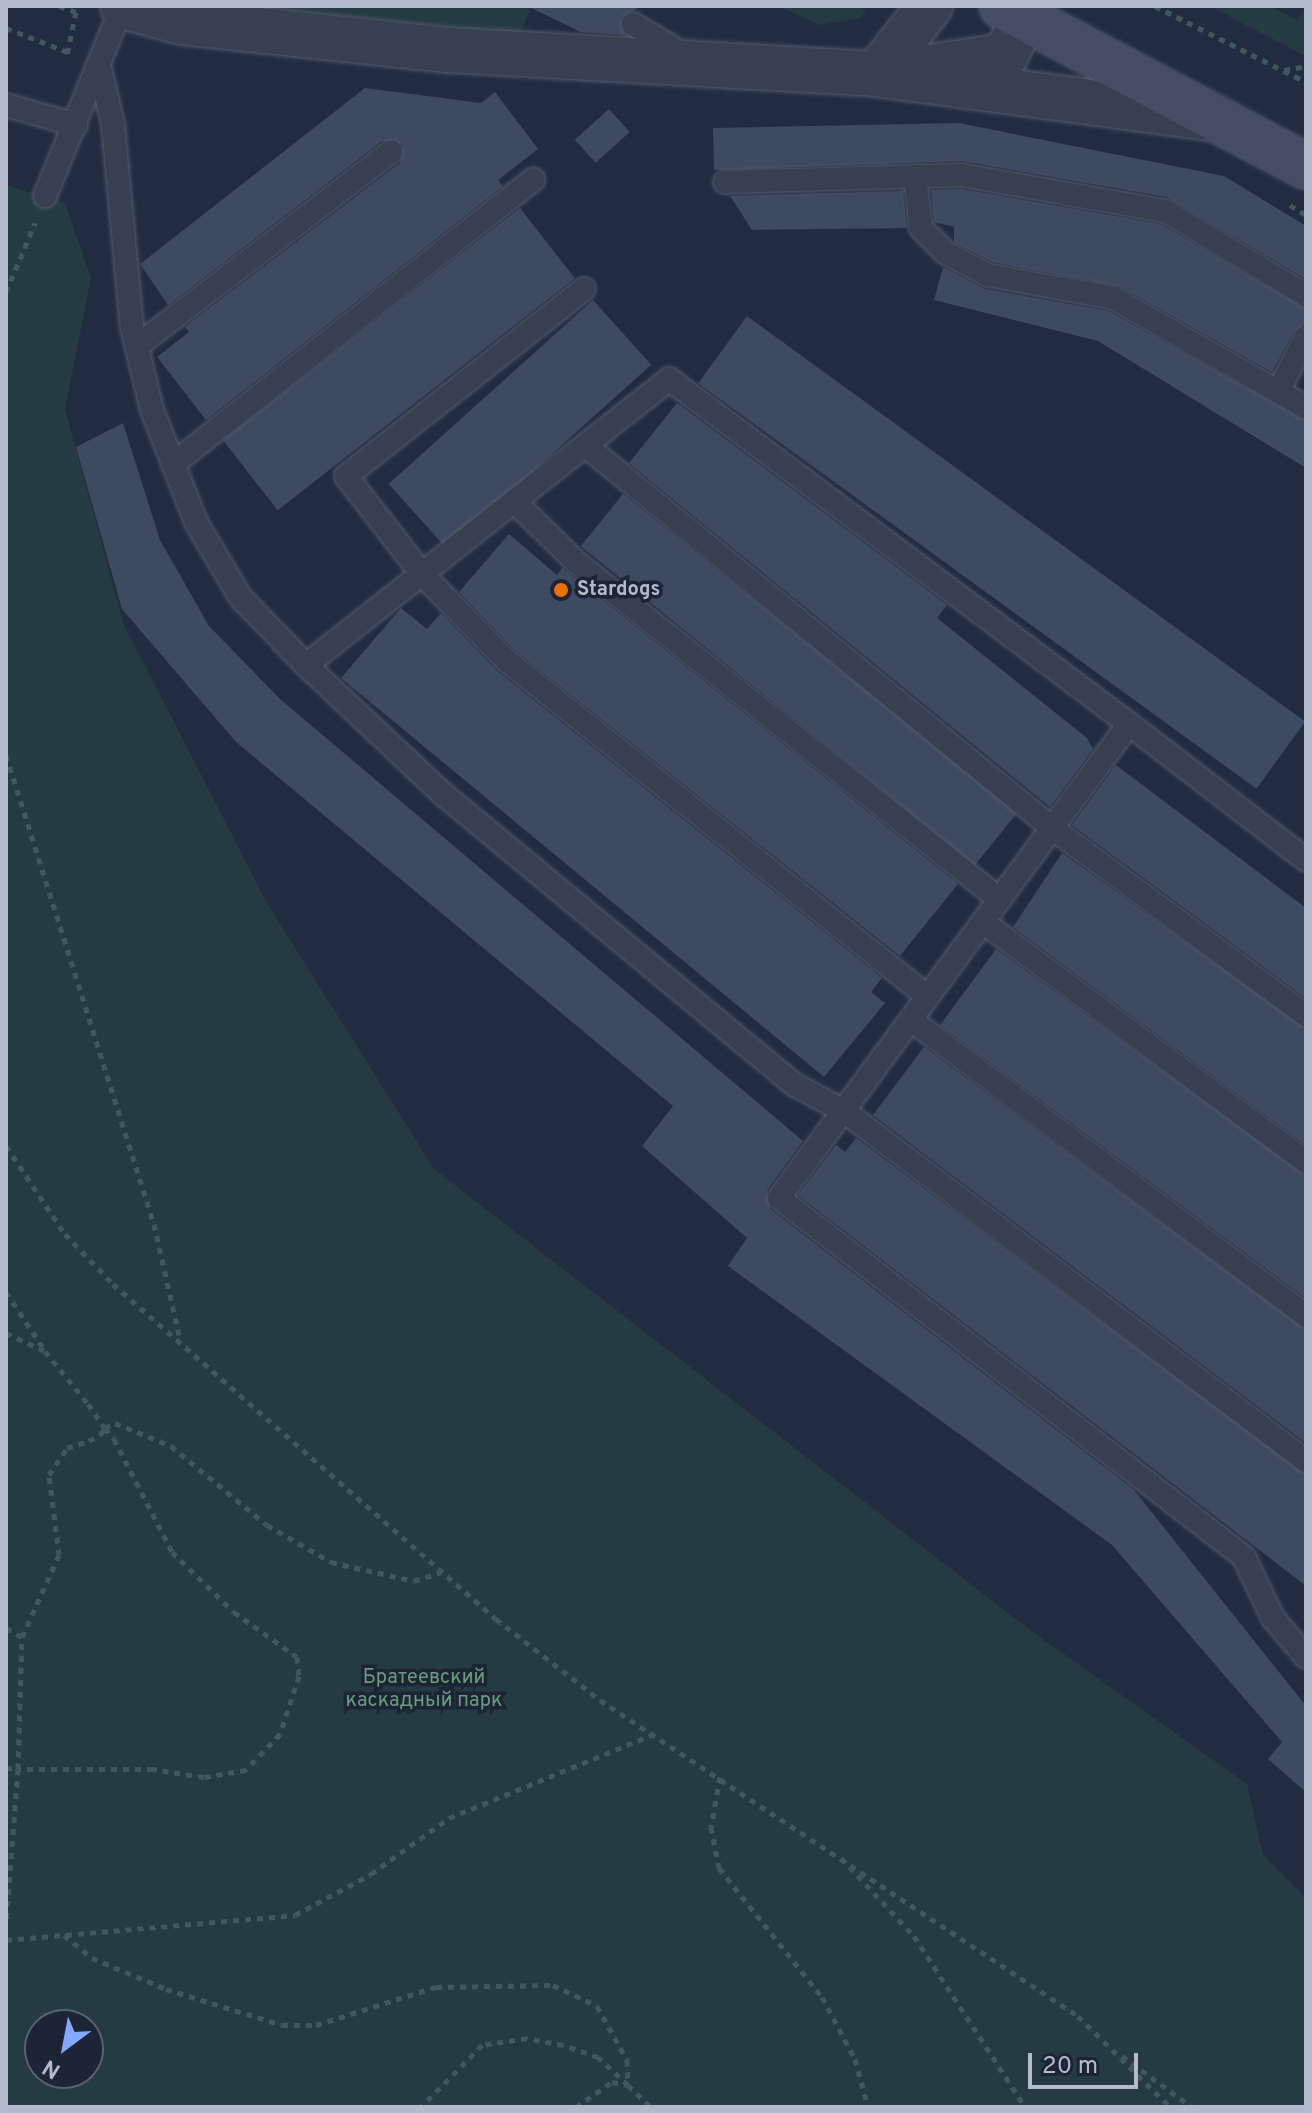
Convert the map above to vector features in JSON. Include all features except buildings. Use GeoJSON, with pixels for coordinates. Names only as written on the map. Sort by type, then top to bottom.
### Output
{"type":"FeatureCollection","features":[{"type":"Feature","properties":{"kind":"main road"},"geometry":{"type":"LineString","coordinates":[[1014,11],[1223,119],[1306,166]]}},
{"type":"Feature","properties":{"kind":"street"},"geometry":{"type":"LineString","coordinates":[[123,6],[182,22],[711,70],[876,74],[1223,119]]}},
{"type":"Feature","properties":{"kind":"street"},"geometry":{"type":"LineString","coordinates":[[876,74],[930,6]]}},
{"type":"Feature","properties":{"kind":"street"},"geometry":{"type":"LineString","coordinates":[[876,74],[1005,56],[1014,11]]}},
{"type":"Feature","properties":{"kind":"lane"},"geometry":{"type":"LineString","coordinates":[[45,196],[100,69],[123,6]]}},
{"type":"Feature","properties":{"kind":"lane"},"geometry":{"type":"LineString","coordinates":[[633,24],[711,70]]}},
{"type":"Feature","properties":{"kind":"lane"},"geometry":{"type":"LineString","coordinates":[[100,69],[137,346],[173,464],[197,524],[241,598],[306,665],[468,815],[795,1085],[844,1111],[1306,1461]]}},
{"type":"Feature","properties":{"kind":"lane"},"geometry":{"type":"LineString","coordinates":[[6,105],[76,125]]}},
{"type":"Feature","properties":{"kind":"lane"},"geometry":{"type":"LineString","coordinates":[[137,346],[391,152]]}},
{"type":"Feature","properties":{"kind":"lane"},"geometry":{"type":"LineString","coordinates":[[725,182],[962,175],[1165,211],[1306,295]]}},
{"type":"Feature","properties":{"kind":"lane"},"geometry":{"type":"LineString","coordinates":[[915,176],[921,228],[946,253],[988,275],[1113,298],[1306,407]]}},
{"type":"Feature","properties":{"kind":"lane"},"geometry":{"type":"LineString","coordinates":[[173,464],[533,180]]}},
{"type":"Feature","properties":{"kind":"lane"},"geometry":{"type":"LineString","coordinates":[[584,289],[346,476],[422,574],[506,660],[928,997]]}},
{"type":"Feature","properties":{"kind":"lane"},"geometry":{"type":"LineString","coordinates":[[1279,390],[1306,337]]}},
{"type":"Feature","properties":{"kind":"lane"},"geometry":{"type":"LineString","coordinates":[[306,665],[669,379],[1306,860]]}},
{"type":"Feature","properties":{"kind":"lane"},"geometry":{"type":"LineString","coordinates":[[585,445],[809,636],[1052,828],[1306,1015]]}},
{"type":"Feature","properties":{"kind":"lane"},"geometry":{"type":"LineString","coordinates":[[514,501],[576,562],[999,899]]}},
{"type":"Feature","properties":{"kind":"lane"},"geometry":{"type":"LineString","coordinates":[[1129,724],[779,1198],[1244,1557],[1273,1618],[1306,1657]]}},
{"type":"Feature","properties":{"kind":"lane"},"geometry":{"type":"LineString","coordinates":[[983,922],[1306,1162]]}},
{"type":"Feature","properties":{"kind":"lane"},"geometry":{"type":"LineString","coordinates":[[911,1020],[1306,1316]]}},
{"type":"Feature","properties":{"kind":"path"},"geometry":{"type":"LineString","coordinates":[[43,115],[68,52],[76,12],[59,6]]}},
{"type":"Feature","properties":{"kind":"path"},"geometry":{"type":"LineString","coordinates":[[1155,6],[1306,82]]}},
{"type":"Feature","properties":{"kind":"path"},"geometry":{"type":"LineString","coordinates":[[6,28],[68,52]]}},
{"type":"Feature","properties":{"kind":"path"},"geometry":{"type":"LineString","coordinates":[[1283,71],[1306,66]]}},
{"type":"Feature","properties":{"kind":"path"},"geometry":{"type":"LineString","coordinates":[[6,292],[45,196]]}},
{"type":"Feature","properties":{"kind":"path"},"geometry":{"type":"LineString","coordinates":[[6,755],[154,1224],[179,1335]]}},
{"type":"Feature","properties":{"kind":"path"},"geometry":{"type":"LineString","coordinates":[[6,1146],[65,1234],[113,1284],[179,1335],[283,1438],[441,1572],[600,1700],[833,1850],[1078,2016],[1170,2107]]}},
{"type":"Feature","properties":{"kind":"path"},"geometry":{"type":"LineString","coordinates":[[6,1292],[45,1351],[105,1428],[179,1560],[297,1657],[292,1707],[272,1744],[246,1770],[229,1774],[6,1768]]}},
{"type":"Feature","properties":{"kind":"path"},"geometry":{"type":"LineString","coordinates":[[6,1333],[45,1351]]}},
{"type":"Feature","properties":{"kind":"path"},"geometry":{"type":"LineString","coordinates":[[6,1925],[18,1769],[22,1637],[59,1555],[49,1475],[67,1448],[105,1428],[125,1424],[171,1446],[267,1525],[331,1562],[414,1581],[441,1572]]}},
{"type":"Feature","properties":{"kind":"path"},"geometry":{"type":"LineString","coordinates":[[6,1628],[22,1637]]}},
{"type":"Feature","properties":{"kind":"path"},"geometry":{"type":"LineString","coordinates":[[6,1940],[295,1915],[371,1874],[449,1818],[654,1734]]}},
{"type":"Feature","properties":{"kind":"path"},"geometry":{"type":"LineString","coordinates":[[720,1777],[711,1827],[719,1868],[822,1997],[855,2059],[868,2107]]}},
{"type":"Feature","properties":{"kind":"path"},"geometry":{"type":"LineString","coordinates":[[833,1850],[914,1936],[1025,2107]]}},
{"type":"Feature","properties":{"kind":"path"},"geometry":{"type":"LineString","coordinates":[[64,1935],[92,1958],[166,1989],[282,2025],[316,2025],[436,1987],[553,1985],[597,2006],[612,2024],[628,2085]]}},
{"type":"Feature","properties":{"kind":"path"},"geometry":{"type":"LineString","coordinates":[[421,2107],[469,2054],[506,2040],[580,2050],[628,2085],[651,2107]]}},
{"type":"Feature","properties":{"kind":"path"},"geometry":{"type":"LineString","coordinates":[[1110,2048],[1192,2107]]}},
{"type":"Feature","properties":{"kind":"path"},"geometry":{"type":"LineString","coordinates":[[576,2107],[612,2082],[628,2085]]}},
{"type":"Feature","properties":{"kind":"green space"},"geometry":{"type":"Polygon","coordinates":[[[251,6],[531,6],[521,34],[251,6]]]}},
{"type":"Feature","properties":{"kind":"green space"},"geometry":{"type":"Polygon","coordinates":[[[778,6],[857,6],[866,10],[861,18],[820,25],[778,6]]]}},
{"type":"Feature","properties":{"kind":"green space"},"geometry":{"type":"Polygon","coordinates":[[[1209,6],[1271,6],[1297,20],[1306,8],[1306,56],[1209,6]]]}},
{"type":"Feature","properties":{"kind":"green space","name":"Братеевский каскадный парк"},"geometry":{"type":"Polygon","coordinates":[[[6,185],[65,203],[91,278],[65,409],[124,625],[267,903],[434,1169],[1030,1630],[1247,1784],[1263,1855],[1306,1898],[1306,2107],[6,2107],[6,185]]]}},
{"type":"Feature","properties":{"kind":"place","name":"Stardogs"},"geometry":{"type":"Point","coordinates":[561,590]}}]}
